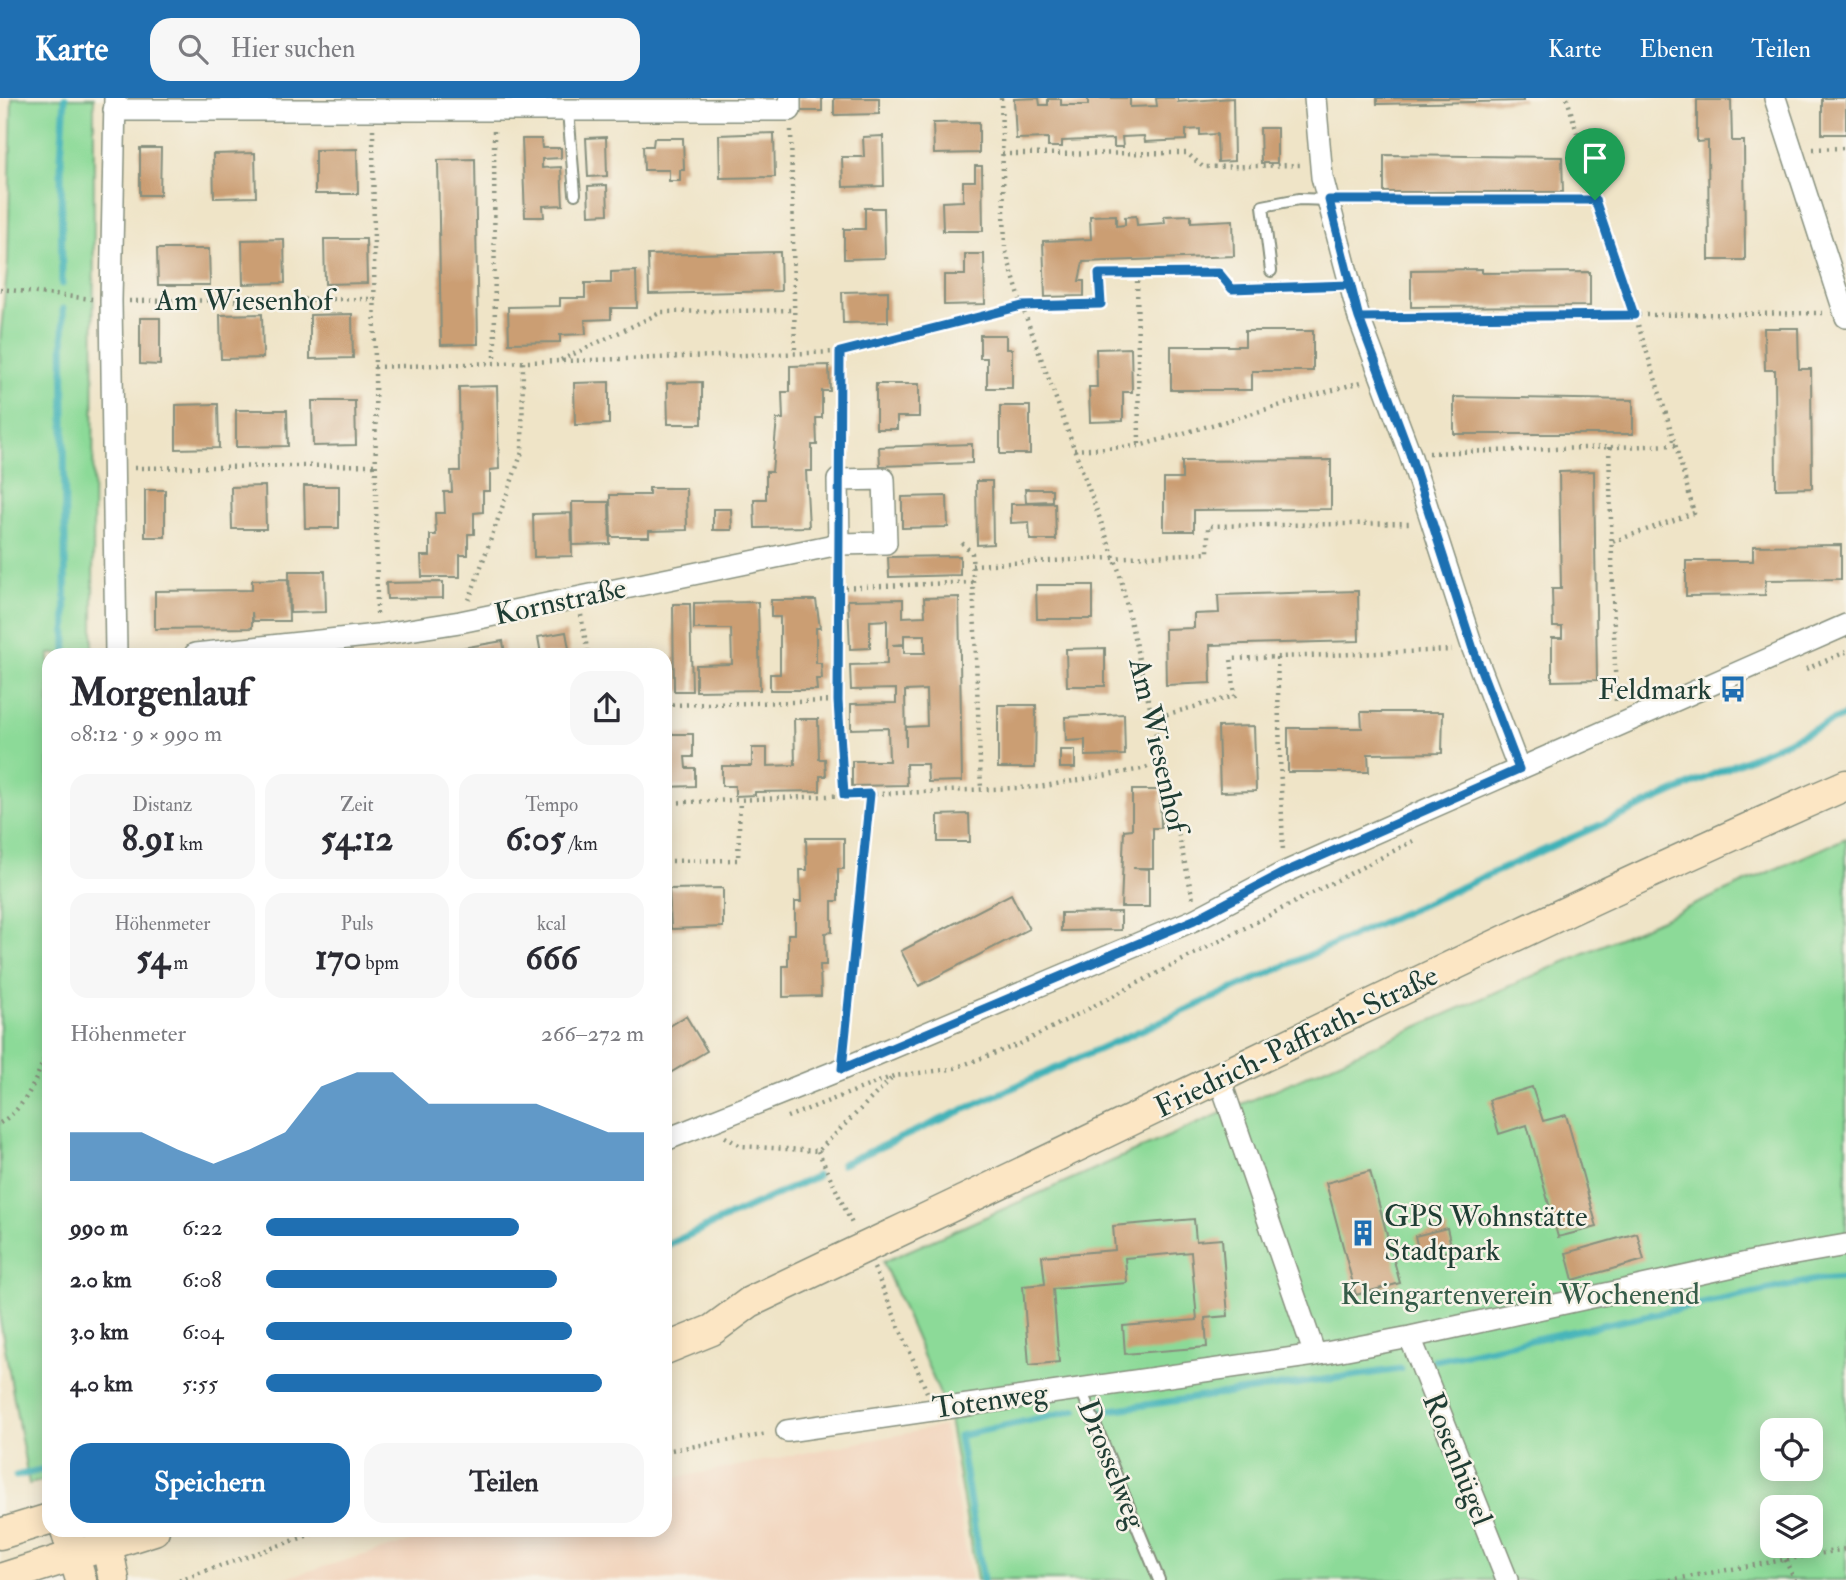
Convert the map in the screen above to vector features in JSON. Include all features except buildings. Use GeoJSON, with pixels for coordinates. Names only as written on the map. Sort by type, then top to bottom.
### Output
{"type":"FeatureCollection","features":[{"type":"Feature","properties":{"kind":"main road","name":"Friedrich-Paffrath-Straße"},"geometry":{"type":"LineString","coordinates":[[672,1346],[712,1330],[750,1303],[1220,1080],[1498,942],[1846,785]]}},
{"type":"Feature","properties":{"kind":"main road","name":"Friedrich-Paffrath-Straße"},"geometry":{"type":"LineString","coordinates":[[672,1325],[706,1311],[750,1303]]}},
{"type":"Feature","properties":{"kind":"main road"},"geometry":{"type":"LineString","coordinates":[[0,1534],[42,1521]]}},
{"type":"Feature","properties":{"kind":"main road"},"geometry":{"type":"LineString","coordinates":[[0,1578],[74,1555],[106,1537],[114,1580]]}},
{"type":"Feature","properties":{"kind":"street"},"geometry":{"type":"LineString","coordinates":[[1315,98],[1321,164],[1359,318],[1410,454],[1473,649],[1519,769]]}},
{"type":"Feature","properties":{"kind":"street"},"geometry":{"type":"LineString","coordinates":[[1775,98],[1845,315]]}},
{"type":"Feature","properties":{"kind":"street"},"geometry":{"type":"LineString","coordinates":[[114,104],[494,112],[790,104]]}},
{"type":"Feature","properties":{"kind":"street","name":"Am Wiesenhof"},"geometry":{"type":"LineString","coordinates":[[114,104],[111,301],[116,648]]}},
{"type":"Feature","properties":{"kind":"street","name":"Kornstraße"},"geometry":{"type":"LineString","coordinates":[[252,648],[377,635],[460,622],[839,544],[886,543],[884,479],[838,481]]}},
{"type":"Feature","properties":{"kind":"street"},"geometry":{"type":"LineString","coordinates":[[838,481],[839,544]]}},
{"type":"Feature","properties":{"kind":"street"},"geometry":{"type":"LineString","coordinates":[[672,1137],[842,1069],[1194,920],[1283,873],[1846,625]]}},
{"type":"Feature","properties":{"kind":"street"},"geometry":{"type":"LineString","coordinates":[[1220,1080],[1315,1355]]}},
{"type":"Feature","properties":{"kind":"street","name":"Totenweg"},"geometry":{"type":"LineString","coordinates":[[787,1431],[931,1408],[1315,1355],[1410,1337],[1760,1260],[1846,1245]]}},
{"type":"Feature","properties":{"kind":"street","name":"Rosenhügel"},"geometry":{"type":"LineString","coordinates":[[1410,1337],[1507,1580]]}},
{"type":"Feature","properties":{"kind":"lane"},"geometry":{"type":"LineString","coordinates":[[568,111],[575,194]]}},
{"type":"Feature","properties":{"kind":"lane"},"geometry":{"type":"LineString","coordinates":[[1271,271],[1263,206],[1299,199],[1329,200]]}},
{"type":"Feature","properties":{"kind":"lane","name":"Drosselweg"},"geometry":{"type":"LineString","coordinates":[[1080,1387],[1159,1580]]}},
{"type":"Feature","properties":{"kind":"path","name":"Am Wiesenhof"},"geometry":{"type":"LineString","coordinates":[[1001,98],[1005,249],[1022,306],[1119,571],[1192,887],[1194,920]]}},
{"type":"Feature","properties":{"kind":"path"},"geometry":{"type":"LineString","coordinates":[[1567,98],[1595,200],[1677,445],[1694,513],[1612,541]]}},
{"type":"Feature","properties":{"kind":"path"},"geometry":{"type":"LineString","coordinates":[[790,104],[795,353]]}},
{"type":"Feature","properties":{"kind":"path"},"geometry":{"type":"LineString","coordinates":[[372,111],[377,299],[374,367],[377,635]]}},
{"type":"Feature","properties":{"kind":"path"},"geometry":{"type":"LineString","coordinates":[[494,112],[495,362]]}},
{"type":"Feature","properties":{"kind":"path"},"geometry":{"type":"LineString","coordinates":[[1791,149],[1846,148]]}},
{"type":"Feature","properties":{"kind":"path"},"geometry":{"type":"LineString","coordinates":[[1002,154],[1187,153],[1203,167],[1321,164]]}},
{"type":"Feature","properties":{"kind":"path"},"geometry":{"type":"LineString","coordinates":[[1329,200],[1595,200]]}},
{"type":"Feature","properties":{"kind":"path"},"geometry":{"type":"LineString","coordinates":[[374,367],[840,352],[1022,306],[1101,304],[1099,274],[1219,273],[1232,289],[1349,285]]}},
{"type":"Feature","properties":{"kind":"path"},"geometry":{"type":"LineString","coordinates":[[1137,274],[1139,446]]}},
{"type":"Feature","properties":{"kind":"path"},"geometry":{"type":"LineString","coordinates":[[0,289],[111,301]]}},
{"type":"Feature","properties":{"kind":"path","name":"Am Wiesenhof"},"geometry":{"type":"LineString","coordinates":[[111,301],[377,299]]}},
{"type":"Feature","properties":{"kind":"path"},"geometry":{"type":"LineString","coordinates":[[558,361],[662,312],[794,310]]}},
{"type":"Feature","properties":{"kind":"path"},"geometry":{"type":"LineString","coordinates":[[1359,318],[1845,315]]}},
{"type":"Feature","properties":{"kind":"path"},"geometry":{"type":"LineString","coordinates":[[838,481],[840,352]]}},
{"type":"Feature","properties":{"kind":"path"},"geometry":{"type":"LineString","coordinates":[[460,622],[522,452],[523,362]]}},
{"type":"Feature","properties":{"kind":"path"},"geometry":{"type":"LineString","coordinates":[[1073,450],[1139,446],[1380,377]]}},
{"type":"Feature","properties":{"kind":"path"},"geometry":{"type":"LineString","coordinates":[[1410,454],[1677,445]]}},
{"type":"Feature","properties":{"kind":"path"},"geometry":{"type":"LineString","coordinates":[[1609,447],[1616,727]]}},
{"type":"Feature","properties":{"kind":"path"},"geometry":{"type":"LineString","coordinates":[[113,468],[375,465]]}},
{"type":"Feature","properties":{"kind":"path"},"geometry":{"type":"LineString","coordinates":[[972,565],[1115,560],[1208,553],[1208,526],[1431,523]]}},
{"type":"Feature","properties":{"kind":"path"},"geometry":{"type":"LineString","coordinates":[[962,543],[972,553],[981,790]]}},
{"type":"Feature","properties":{"kind":"path"},"geometry":{"type":"LineString","coordinates":[[839,544],[838,701],[844,795]]}},
{"type":"Feature","properties":{"kind":"path"},"geometry":{"type":"LineString","coordinates":[[838,588],[973,582]]}},
{"type":"Feature","properties":{"kind":"path"},"geometry":{"type":"LineString","coordinates":[[578,597],[587,648]]}},
{"type":"Feature","properties":{"kind":"path"},"geometry":{"type":"LineString","coordinates":[[1153,719],[1235,696],[1231,659],[1473,649]]}},
{"type":"Feature","properties":{"kind":"path"},"geometry":{"type":"LineString","coordinates":[[1795,673],[1846,652]]}},
{"type":"Feature","properties":{"kind":"path"},"geometry":{"type":"LineString","coordinates":[[1277,658],[1283,873]]}},
{"type":"Feature","properties":{"kind":"path"},"geometry":{"type":"LineString","coordinates":[[672,705],[838,701]]}},
{"type":"Feature","properties":{"kind":"path"},"geometry":{"type":"LineString","coordinates":[[672,803],[1039,787],[1142,769],[1162,762]]}},
{"type":"Feature","properties":{"kind":"path"},"geometry":{"type":"LineString","coordinates":[[842,1069],[870,794]]}},
{"type":"Feature","properties":{"kind":"path"},"geometry":{"type":"LineString","coordinates":[[672,861],[738,860],[740,800]]}},
{"type":"Feature","properties":{"kind":"path"},"geometry":{"type":"LineString","coordinates":[[779,1120],[894,1076],[952,1069],[1020,1044],[1416,840]]}},
{"type":"Feature","properties":{"kind":"path"},"geometry":{"type":"LineString","coordinates":[[0,1123],[14,1114],[30,1094],[42,1065]]}},
{"type":"Feature","properties":{"kind":"path"},"geometry":{"type":"LineString","coordinates":[[720,1126],[727,1140],[741,1146],[818,1151],[894,1076]]}},
{"type":"Feature","properties":{"kind":"path"},"geometry":{"type":"LineString","coordinates":[[715,1144],[740,1135]]}},
{"type":"Feature","properties":{"kind":"path"},"geometry":{"type":"LineString","coordinates":[[818,1151],[855,1228]]}},
{"type":"Feature","properties":{"kind":"path"},"geometry":{"type":"LineString","coordinates":[[875,1270],[925,1380],[931,1408]]}},
{"type":"Feature","properties":{"kind":"path"},"geometry":{"type":"LineString","coordinates":[[672,1450],[787,1431]]}},
{"type":"Feature","properties":{"kind":"path"},"geometry":{"type":"LineString","coordinates":[[179,1580],[304,1537]]}},
{"type":"Feature","properties":{"kind":"path"},"geometry":{"type":"LineString","coordinates":[[1670,1580],[1846,1549]]}},
{"type":"Feature","properties":{"kind":"path"},"geometry":{"type":"LineString","coordinates":[[1785,1560],[1796,1580]]}},
{"type":"Feature","properties":{"kind":"shaded area"},"geometry":{"type":"Polygon","coordinates":[[[944,1426],[971,1580],[278,1580],[426,1537],[672,1537],[672,1479],[944,1426]]]}},
{"type":"Feature","properties":{"kind":"green space"},"geometry":{"type":"Polygon","coordinates":[[[12,98],[94,98],[93,648],[42,648],[42,1481],[29,1484],[0,1320],[0,341],[8,263],[12,98]]]}},
{"type":"Feature","properties":{"kind":"green space","name":"Kleingartenverein Wochenend"},"geometry":{"type":"Polygon","coordinates":[[[1846,838],[1846,1580],[977,1580],[948,1413],[883,1262],[1846,838]]]}},
{"type":"Feature","properties":{"kind":"waterway"},"geometry":{"type":"LineString","coordinates":[[62,284],[61,157],[65,98]]}},
{"type":"Feature","properties":{"kind":"waterway"},"geometry":{"type":"LineString","coordinates":[[63,309],[66,648]]}},
{"type":"Feature","properties":{"kind":"waterway"},"geometry":{"type":"LineString","coordinates":[[842,1164],[1846,715]]}},
{"type":"Feature","properties":{"kind":"waterway"},"geometry":{"type":"LineString","coordinates":[[672,1243],[817,1176]]}},
{"type":"Feature","properties":{"kind":"waterway"},"geometry":{"type":"LineString","coordinates":[[1435,1360],[1816,1280],[1846,1278]]}},
{"type":"Feature","properties":{"kind":"waterway"},"geometry":{"type":"LineString","coordinates":[[1096,1412],[1401,1369]]}},
{"type":"Feature","properties":{"kind":"waterway"},"geometry":{"type":"LineString","coordinates":[[983,1580],[959,1436],[1076,1410]]}},
{"type":"Feature","properties":{"kind":"waterway"},"geometry":{"type":"LineString","coordinates":[[16,1476],[42,1470]]}},
{"type":"Feature","properties":{"kind":"place","name":"Feldmark"},"geometry":{"type":"Point","coordinates":[1733,689]}},
{"type":"Feature","properties":{"kind":"place","name":"GPS Wohnstätte Stadtpark"},"geometry":{"type":"Point","coordinates":[1363,1233]}},
{"type":"Feature","properties":{"kind":"route"},"geometry":{"type":"LineString","coordinates":[[1595,200],[1329,200],[1359,318],[1410,454],[1473,649],[1519,769],[1283,873],[1194,920],[842,1069],[870,794],[844,795],[838,701],[840,352],[1022,306],[1101,304],[1099,274],[1219,273],[1232,289],[1349,285],[1359,318],[1634,315],[1595,200]]}}]}
